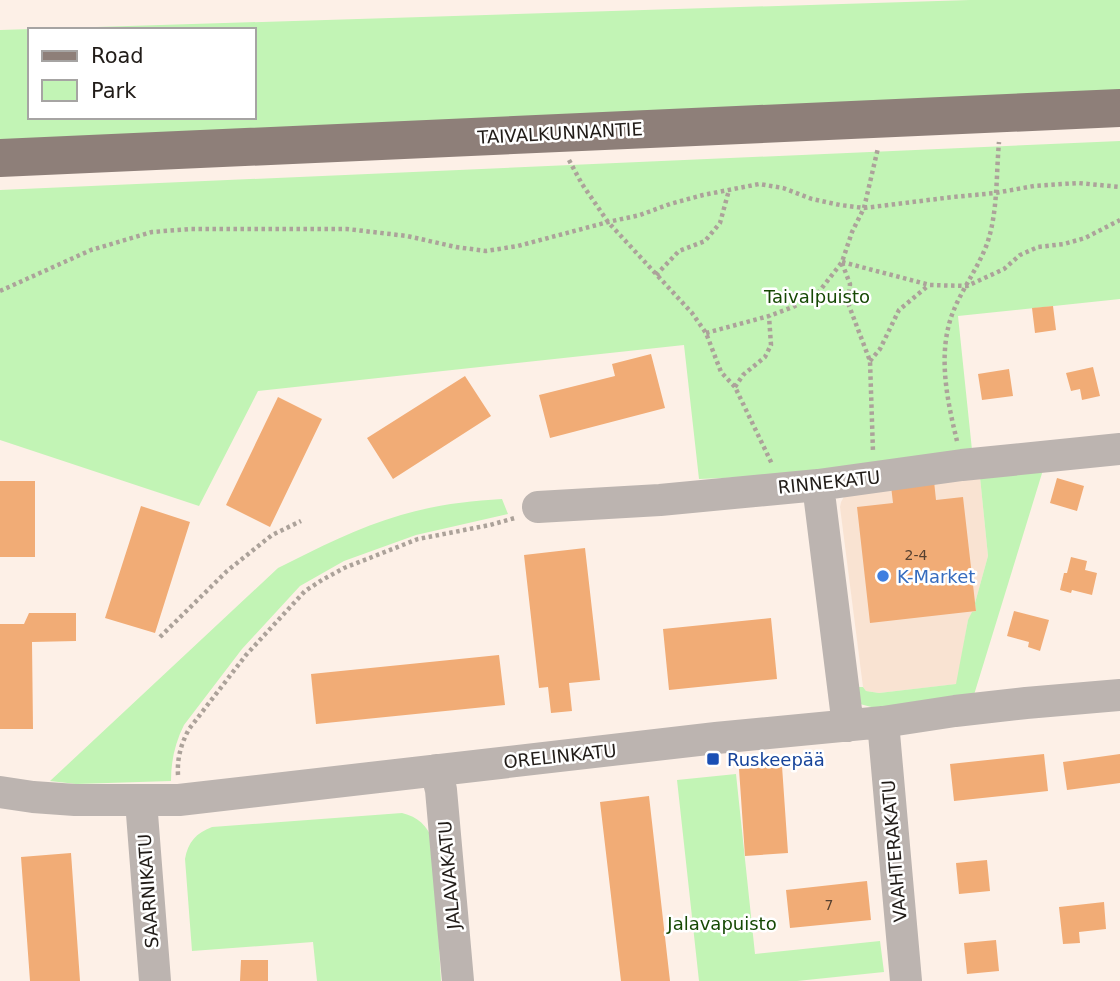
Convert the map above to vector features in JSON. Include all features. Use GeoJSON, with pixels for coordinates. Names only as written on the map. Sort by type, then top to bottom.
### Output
{"type":"FeatureCollection","features":[{"type":"Feature","properties":{"kind":"main road","name":"TAIVALKUNNANTIE"},"geometry":{"type":"LineString","coordinates":[[0,158],[1120,108]]}},
{"type":"Feature","properties":{"kind":"street","name":"RINNEKATU"},"geometry":{"type":"LineString","coordinates":[[538,507],[660,500],[818,485],[962,465],[1120,449]]}},
{"type":"Feature","properties":{"kind":"street"},"geometry":{"type":"LineString","coordinates":[[818,485],[848,726]]}},
{"type":"Feature","properties":{"kind":"street","name":"ORELINKATU"},"geometry":{"type":"LineString","coordinates":[[0,792],[75,800],[179,800],[716,738],[883,722],[1026,703],[1120,695]]}},
{"type":"Feature","properties":{"kind":"street","name":"VAAHTERAKATU"},"geometry":{"type":"LineString","coordinates":[[883,722],[906,981]]}},
{"type":"Feature","properties":{"kind":"street","name":"JALAVAKATU"},"geometry":{"type":"LineString","coordinates":[[436,770],[441,790],[458,981]]}},
{"type":"Feature","properties":{"kind":"street","name":"SAARNIKATU"},"geometry":{"type":"LineString","coordinates":[[141,801],[155,981]]}},
{"type":"Feature","properties":{"kind":"path"},"geometry":{"type":"LineString","coordinates":[[962,465],[950,410],[944,355],[953,312],[987,244],[993,218],[999,142]]}},
{"type":"Feature","properties":{"kind":"path"},"geometry":{"type":"LineString","coordinates":[[706,332],[769,316],[818,293],[842,262],[864,208],[879,147]]}},
{"type":"Feature","properties":{"kind":"path"},"geometry":{"type":"LineString","coordinates":[[569,160],[608,222],[692,313],[706,332],[721,372],[735,387],[783,487]]}},
{"type":"Feature","properties":{"kind":"path"},"geometry":{"type":"LineString","coordinates":[[0,291],[91,250],[152,232],[191,229],[347,229],[407,236],[486,251],[519,246],[640,215],[703,195],[759,184],[783,188],[811,199],[864,208],[1034,186],[1078,183],[1120,187]]}},
{"type":"Feature","properties":{"kind":"path"},"geometry":{"type":"LineString","coordinates":[[656,275],[679,251],[705,241],[720,223],[729,190]]}},
{"type":"Feature","properties":{"kind":"path"},"geometry":{"type":"LineString","coordinates":[[842,262],[930,285],[967,286],[1004,269],[1020,255],[1038,247],[1085,239],[1120,220]]}},
{"type":"Feature","properties":{"kind":"path"},"geometry":{"type":"LineString","coordinates":[[842,262],[850,284],[848,303],[870,361],[875,478]]}},
{"type":"Feature","properties":{"kind":"path"},"geometry":{"type":"LineString","coordinates":[[870,361],[880,349],[899,310],[930,285]]}},
{"type":"Feature","properties":{"kind":"path"},"geometry":{"type":"LineString","coordinates":[[735,387],[743,375],[765,357],[771,345],[769,316]]}},
{"type":"Feature","properties":{"kind":"path"},"geometry":{"type":"LineString","coordinates":[[179,800],[178,756],[189,729],[246,654],[305,591],[344,568],[418,539],[490,525],[519,517],[538,507]]}},
{"type":"Feature","properties":{"kind":"path"},"geometry":{"type":"LineString","coordinates":[[160,637],[227,571],[272,535],[301,521]]}},
{"type":"Feature","properties":{"kind":"shaded area"},"geometry":{"type":"Polygon","coordinates":[[[980,477],[988,556],[975,603],[976,611],[968,620],[957,684],[879,693],[866,691],[863,687],[841,502],[845,495],[980,477]]]}},
{"type":"Feature","properties":{"kind":"green space"},"geometry":{"type":"Polygon","coordinates":[[[970,0],[1120,0],[1120,94],[0,143],[0,30],[28,29],[28,119],[256,119],[256,28],[65,28],[970,0]]]}},
{"type":"Feature","properties":{"kind":"green space","name":"Taivalpuisto"},"geometry":{"type":"Polygon","coordinates":[[[1120,141],[1120,299],[958,316],[972,450],[815,474],[699,479],[684,345],[258,391],[199,506],[0,440],[0,190],[1120,141]]]}},
{"type":"Feature","properties":{"kind":"green space"},"geometry":{"type":"Polygon","coordinates":[[[1043,470],[973,698],[875,708],[860,704],[854,687],[863,687],[866,691],[879,693],[956,684],[968,620],[972,612],[976,611],[975,603],[988,556],[980,477],[1043,470]]]}},
{"type":"Feature","properties":{"kind":"green space"},"geometry":{"type":"Polygon","coordinates":[[[502,499],[508,514],[416,535],[344,561],[300,586],[242,649],[184,725],[174,752],[171,781],[76,784],[50,781],[278,568],[354,532],[401,515],[452,504],[502,499]]]}},
{"type":"Feature","properties":{"kind":"green space","name":"Jalavapuisto"},"geometry":{"type":"Polygon","coordinates":[[[736,774],[755,954],[880,941],[884,972],[797,981],[699,981],[677,780],[736,774]]]}},
{"type":"Feature","properties":{"kind":"green space"},"geometry":{"type":"Polygon","coordinates":[[[402,813],[421,822],[433,841],[441,981],[317,981],[313,942],[192,951],[185,859],[188,848],[201,832],[212,827],[402,813]]]}},
{"type":"Feature","properties":{"kind":"building"},"geometry":{"type":"Polygon","coordinates":[[[1053,306],[1056,330],[1035,333],[1032,308],[1053,306]]]}},
{"type":"Feature","properties":{"kind":"building"},"geometry":{"type":"Polygon","coordinates":[[[651,354],[665,408],[550,438],[539,395],[615,376],[612,364],[651,354]]]}},
{"type":"Feature","properties":{"kind":"building"},"geometry":{"type":"Polygon","coordinates":[[[1093,367],[1100,396],[1082,400],[1080,389],[1071,391],[1066,373],[1093,367]]]}},
{"type":"Feature","properties":{"kind":"building"},"geometry":{"type":"Polygon","coordinates":[[[1009,369],[1013,396],[982,400],[978,374],[1009,369]]]}},
{"type":"Feature","properties":{"kind":"building"},"geometry":{"type":"Polygon","coordinates":[[[465,376],[491,416],[393,479],[367,438],[465,376]]]}},
{"type":"Feature","properties":{"kind":"building"},"geometry":{"type":"Polygon","coordinates":[[[278,397],[322,419],[270,527],[226,505],[278,397]]]}},
{"type":"Feature","properties":{"kind":"building"},"geometry":{"type":"Polygon","coordinates":[[[1057,478],[1084,486],[1077,511],[1050,503],[1057,478]]]}},
{"type":"Feature","properties":{"kind":"building"},"geometry":{"type":"Polygon","coordinates":[[[0,481],[35,481],[35,557],[0,557],[0,481]]]}},
{"type":"Feature","properties":{"kind":"building"},"geometry":{"type":"Polygon","coordinates":[[[934,481],[936,500],[963,497],[976,611],[870,623],[857,507],[893,503],[891,486],[934,481]]]}},
{"type":"Feature","properties":{"kind":"building"},"geometry":{"type":"Polygon","coordinates":[[[141,506],[190,522],[155,633],[105,618],[141,506]]]}},
{"type":"Feature","properties":{"kind":"building"},"geometry":{"type":"Polygon","coordinates":[[[585,548],[600,680],[569,683],[572,711],[551,713],[548,687],[539,688],[524,555],[585,548]]]}},
{"type":"Feature","properties":{"kind":"building"},"geometry":{"type":"Polygon","coordinates":[[[1071,557],[1087,561],[1085,570],[1097,573],[1092,595],[1060,590],[1071,557]]]}},
{"type":"Feature","properties":{"kind":"building"},"geometry":{"type":"Polygon","coordinates":[[[1014,611],[1049,620],[1040,651],[1028,647],[1029,642],[1007,636],[1014,611]]]}},
{"type":"Feature","properties":{"kind":"building"},"geometry":{"type":"Polygon","coordinates":[[[29,613],[76,613],[76,641],[32,642],[33,729],[0,729],[0,624],[24,624],[29,613]]]}},
{"type":"Feature","properties":{"kind":"building"},"geometry":{"type":"Polygon","coordinates":[[[771,618],[777,679],[669,690],[663,629],[771,618]]]}},
{"type":"Feature","properties":{"kind":"building"},"geometry":{"type":"Polygon","coordinates":[[[499,655],[505,705],[316,724],[311,674],[499,655]]]}},
{"type":"Feature","properties":{"kind":"building"},"geometry":{"type":"Polygon","coordinates":[[[1044,754],[1048,791],[954,801],[950,764],[1044,754]]]}},
{"type":"Feature","properties":{"kind":"building"},"geometry":{"type":"Polygon","coordinates":[[[1120,754],[1120,783],[1067,790],[1063,762],[1120,754]]]}},
{"type":"Feature","properties":{"kind":"building"},"geometry":{"type":"Polygon","coordinates":[[[782,766],[788,853],[745,856],[739,769],[782,766]]]}},
{"type":"Feature","properties":{"kind":"building"},"geometry":{"type":"Polygon","coordinates":[[[649,796],[670,981],[621,981],[600,802],[649,796]]]}},
{"type":"Feature","properties":{"kind":"building"},"geometry":{"type":"Polygon","coordinates":[[[71,853],[80,981],[30,981],[21,857],[71,853]]]}},
{"type":"Feature","properties":{"kind":"building"},"geometry":{"type":"Polygon","coordinates":[[[987,860],[990,891],[959,894],[956,863],[987,860]]]}},
{"type":"Feature","properties":{"kind":"building"},"geometry":{"type":"Polygon","coordinates":[[[867,881],[871,920],[790,928],[786,890],[867,881]]]}},
{"type":"Feature","properties":{"kind":"building"},"geometry":{"type":"Polygon","coordinates":[[[1104,902],[1106,929],[1079,932],[1080,943],[1063,944],[1059,907],[1104,902]]]}},
{"type":"Feature","properties":{"kind":"building"},"geometry":{"type":"Polygon","coordinates":[[[996,940],[999,971],[967,974],[964,943],[996,940]]]}},
{"type":"Feature","properties":{"kind":"building"},"geometry":{"type":"Polygon","coordinates":[[[241,960],[268,960],[268,981],[240,981],[241,960]]]}},
{"type":"Feature","properties":{"kind":"place","name":"K-Market"},"geometry":{"type":"Point","coordinates":[883,576]}},
{"type":"Feature","properties":{"kind":"place","name":"Ruskeepää"},"geometry":{"type":"Point","coordinates":[713,759]}}]}
